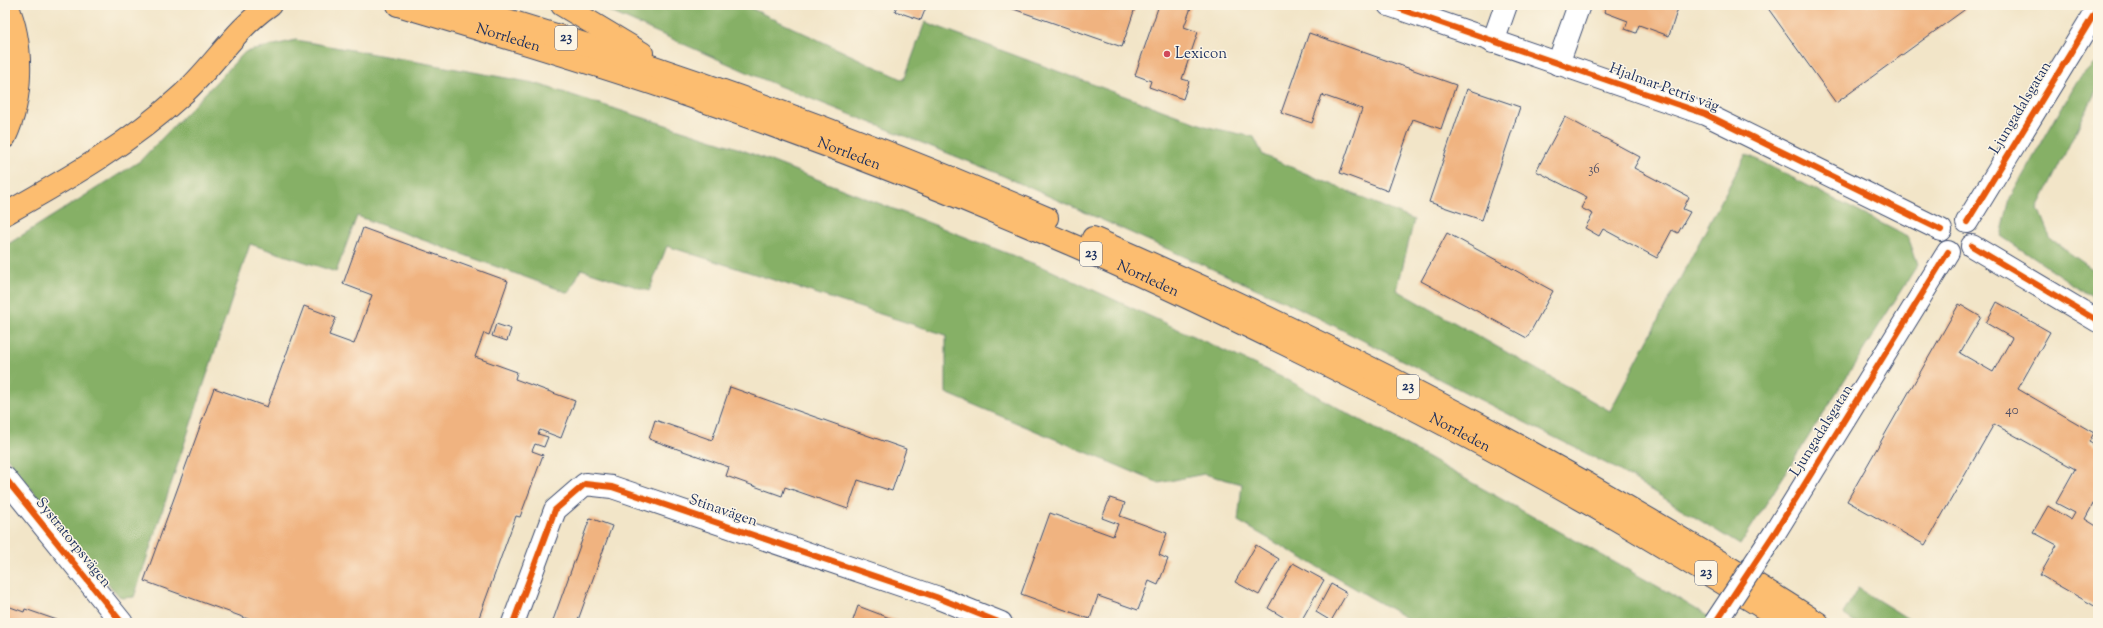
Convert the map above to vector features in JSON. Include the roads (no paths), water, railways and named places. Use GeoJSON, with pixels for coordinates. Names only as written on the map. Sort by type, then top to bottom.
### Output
{"type":"FeatureCollection","features":[{"type":"Feature","properties":{"kind":"highway"},"geometry":{"type":"LineString","coordinates":[[5,137],[17,99],[18,62],[16,34],[7,5]]}},
{"type":"Feature","properties":{"kind":"highway"},"geometry":{"type":"LineString","coordinates":[[5,214],[96,162],[151,123],[185,93],[247,24],[270,5]]}},
{"type":"Feature","properties":{"kind":"highway","name":"Norrleden"},"geometry":{"type":"LineString","coordinates":[[398,5],[532,45],[671,90],[946,192],[1078,248],[1213,309],[1428,416],[1624,524],[1788,623]]}},
{"type":"Feature","properties":{"kind":"highway","name":"Norrleden"},"geometry":{"type":"LineString","coordinates":[[456,5],[676,73],[852,137],[979,189],[1220,294],[1401,383],[1517,445],[1631,509],[1818,623]]}},
{"type":"Feature","properties":{"kind":"highway"},"geometry":{"type":"LineString","coordinates":[[562,5],[676,73]]}},
{"type":"Feature","properties":{"kind":"street","name":"Hjalmar Petris väg"},"geometry":{"type":"LineString","coordinates":[[1389,5],[1705,114],[1941,230]]}},
{"type":"Feature","properties":{"kind":"street"},"geometry":{"type":"LineString","coordinates":[[1493,42],[1506,5]]}},
{"type":"Feature","properties":{"kind":"street"},"geometry":{"type":"LineString","coordinates":[[1558,64],[1579,5]]}},
{"type":"Feature","properties":{"kind":"street","name":"Ljungadalsgatan"},"geometry":{"type":"LineString","coordinates":[[1967,222],[2098,8]]}},
{"type":"Feature","properties":{"kind":"street"},"geometry":{"type":"LineString","coordinates":[[1952,220],[1967,222],[1973,230],[1974,235],[1972,246],[1961,254],[1948,252],[1941,244],[1941,230],[1952,220]]}},
{"type":"Feature","properties":{"kind":"street"},"geometry":{"type":"LineString","coordinates":[[1972,246],[2098,321]]}},
{"type":"Feature","properties":{"kind":"street","name":"Ljungadalsgatan"},"geometry":{"type":"LineString","coordinates":[[1715,623],[1774,534],[1948,252]]}},
{"type":"Feature","properties":{"kind":"street","name":"Systratorpsvägen"},"geometry":{"type":"LineString","coordinates":[[5,478],[122,623]]}},
{"type":"Feature","properties":{"kind":"street","name":"Stinavägen"},"geometry":{"type":"LineString","coordinates":[[513,623],[555,510],[585,484],[612,487],[936,597],[1001,623]]}},
{"type":"Feature","properties":{"kind":"place","name":"Lexicon"},"geometry":{"type":"Point","coordinates":[1167,54]}}]}
